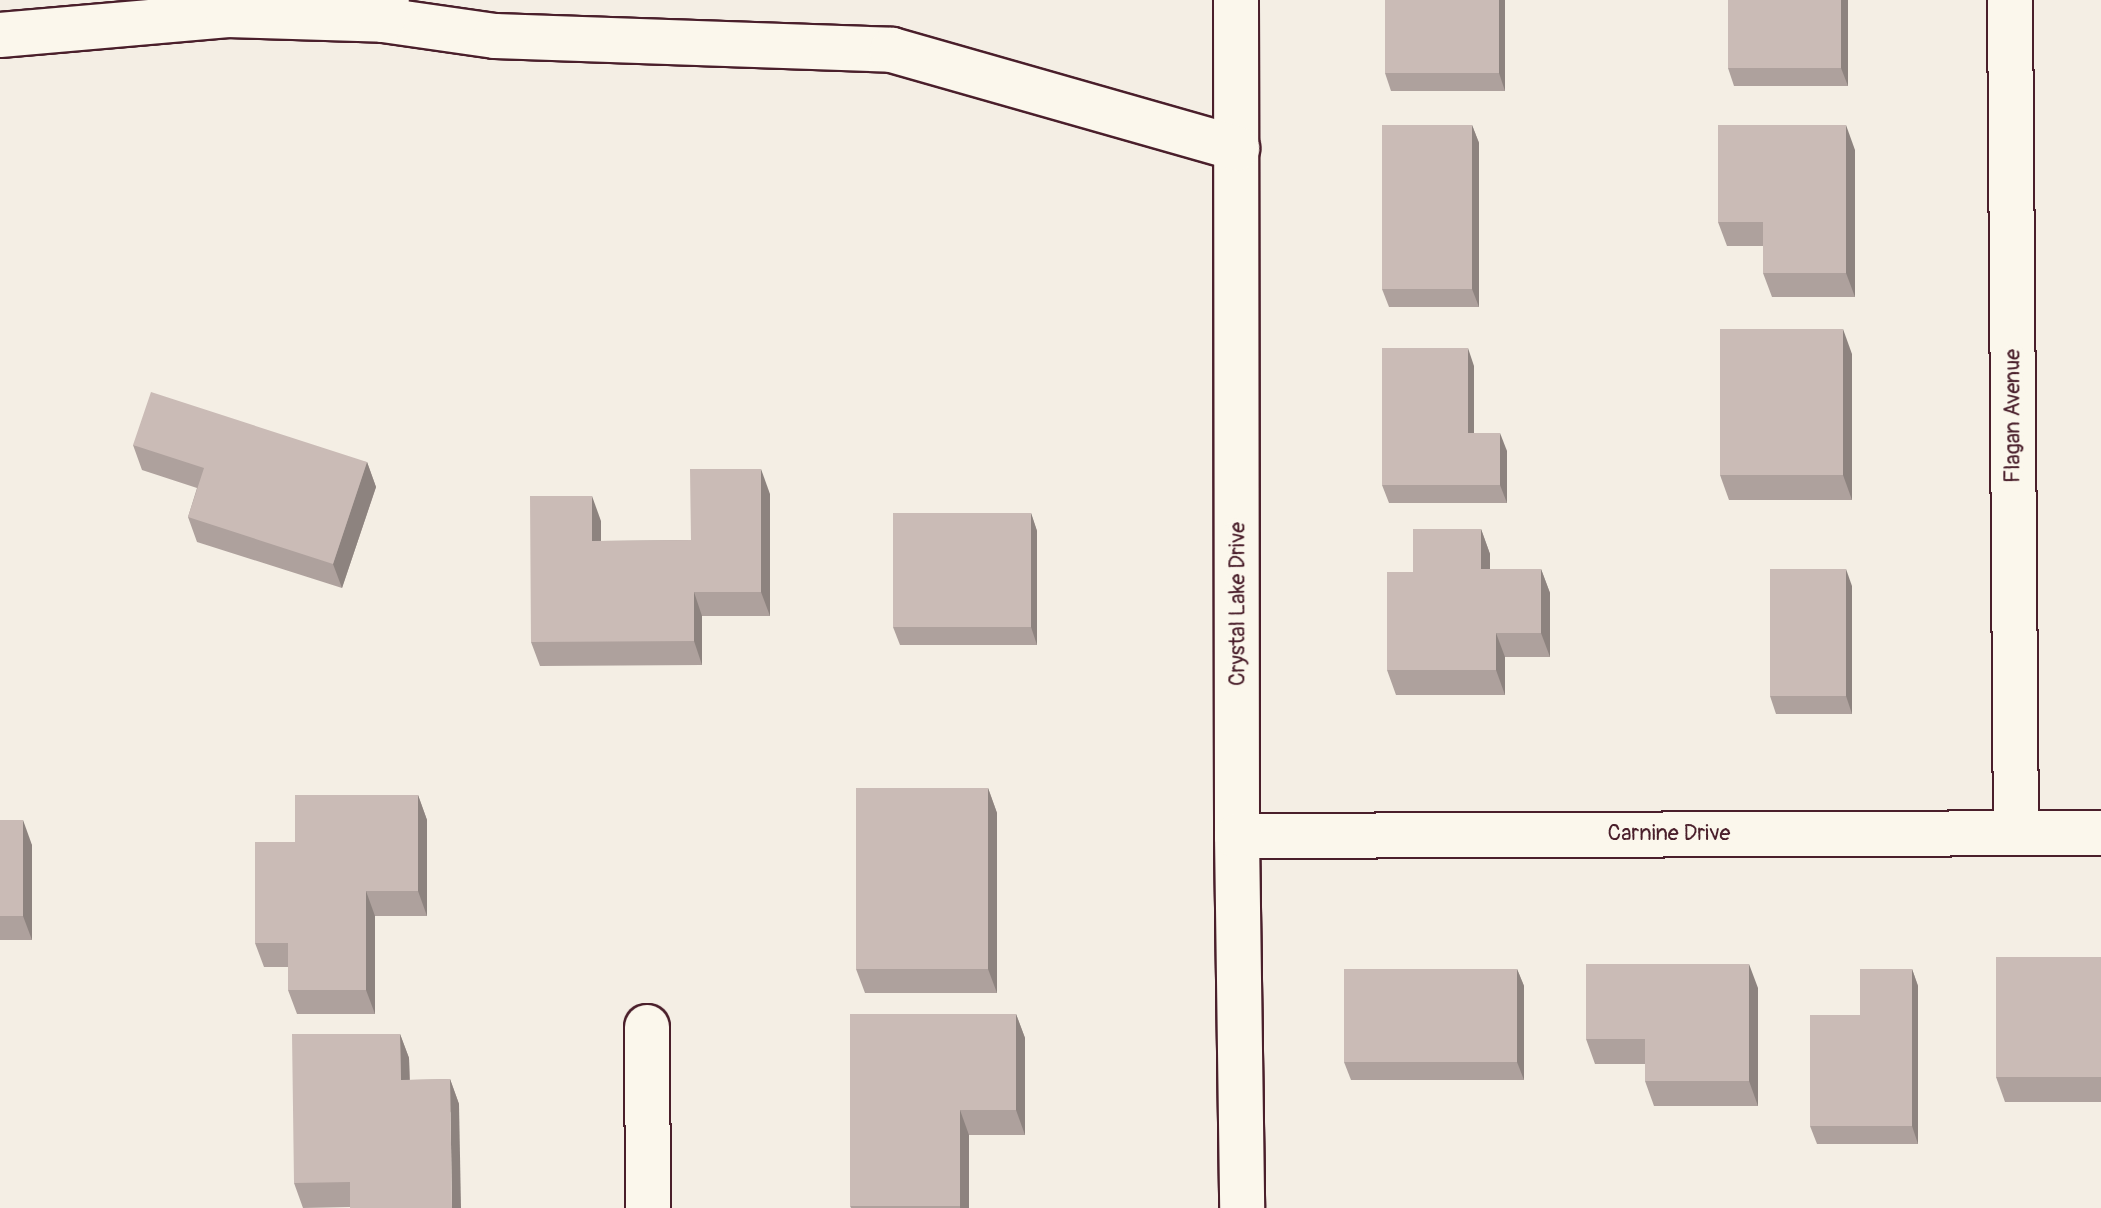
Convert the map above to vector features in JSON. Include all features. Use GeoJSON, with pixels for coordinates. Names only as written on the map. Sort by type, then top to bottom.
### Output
{"type":"FeatureCollection","features":[{"type":"Feature","properties":{"kind":"street","name":"Crystal Lake Drive"},"geometry":{"type":"LineString","coordinates":[[1236,0],[1237,836],[1242,1208]]}},
{"type":"Feature","properties":{"kind":"street","name":"Flagan Avenue"},"geometry":{"type":"LineString","coordinates":[[2010,0],[2016,833]]}},
{"type":"Feature","properties":{"kind":"street"},"geometry":{"type":"LineString","coordinates":[[0,35],[228,15],[385,10],[495,36],[892,50],[1237,148]]}},
{"type":"Feature","properties":{"kind":"street","name":"Carnine Drive"},"geometry":{"type":"LineString","coordinates":[[1237,836],[2101,833]]}},
{"type":"Feature","properties":{"kind":"street"},"geometry":{"type":"LineString","coordinates":[[647,1027],[648,1208]]}},
{"type":"Feature","properties":{"kind":"building"},"geometry":{"type":"Polygon","coordinates":[[[1385,0],[1499,0],[1499,73],[1385,73],[1385,0]]]}},
{"type":"Feature","properties":{"kind":"building"},"geometry":{"type":"Polygon","coordinates":[[[1728,0],[1841,0],[1841,68],[1728,68],[1728,0]]]}},
{"type":"Feature","properties":{"kind":"building"},"geometry":{"type":"Polygon","coordinates":[[[1382,125],[1472,125],[1472,289],[1382,289],[1382,125]]]}},
{"type":"Feature","properties":{"kind":"building"},"geometry":{"type":"Polygon","coordinates":[[[1718,125],[1846,125],[1846,273],[1763,273],[1763,222],[1718,222],[1718,125]]]}},
{"type":"Feature","properties":{"kind":"building"},"geometry":{"type":"Polygon","coordinates":[[[1720,329],[1843,329],[1843,475],[1720,475],[1720,329]]]}},
{"type":"Feature","properties":{"kind":"building"},"geometry":{"type":"Polygon","coordinates":[[[1382,348],[1468,348],[1468,433],[1500,433],[1500,485],[1382,485],[1382,348]]]}},
{"type":"Feature","properties":{"kind":"building"},"geometry":{"type":"Polygon","coordinates":[[[151,392],[367,462],[333,564],[188,517],[204,468],[133,445],[151,392]]]}},
{"type":"Feature","properties":{"kind":"building"},"geometry":{"type":"Polygon","coordinates":[[[690,469],[761,469],[761,592],[694,592],[694,641],[531,642],[530,496],[592,496],[592,541],[691,540],[690,469]]]}},
{"type":"Feature","properties":{"kind":"building"},"geometry":{"type":"Polygon","coordinates":[[[893,513],[1031,513],[1031,627],[893,627],[893,513]]]}},
{"type":"Feature","properties":{"kind":"building"},"geometry":{"type":"Polygon","coordinates":[[[1413,529],[1481,529],[1481,569],[1541,569],[1541,633],[1496,633],[1496,670],[1387,670],[1387,572],[1413,572],[1413,529]]]}},
{"type":"Feature","properties":{"kind":"building"},"geometry":{"type":"Polygon","coordinates":[[[1770,569],[1846,569],[1846,696],[1770,696],[1770,569]]]}},
{"type":"Feature","properties":{"kind":"building"},"geometry":{"type":"Polygon","coordinates":[[[856,788],[988,788],[988,969],[856,969],[856,788]]]}},
{"type":"Feature","properties":{"kind":"building"},"geometry":{"type":"Polygon","coordinates":[[[295,795],[418,795],[418,891],[366,891],[366,990],[288,990],[288,943],[255,943],[255,842],[295,842],[295,795]]]}},
{"type":"Feature","properties":{"kind":"building"},"geometry":{"type":"Polygon","coordinates":[[[0,820],[23,820],[23,916],[0,916],[0,820]]]}},
{"type":"Feature","properties":{"kind":"building"},"geometry":{"type":"Polygon","coordinates":[[[1996,957],[2101,957],[2101,1077],[1996,1077],[1996,957]]]}},
{"type":"Feature","properties":{"kind":"building"},"geometry":{"type":"Polygon","coordinates":[[[1586,964],[1749,964],[1749,1081],[1645,1081],[1645,1039],[1586,1039],[1586,964]]]}},
{"type":"Feature","properties":{"kind":"building"},"geometry":{"type":"Polygon","coordinates":[[[1344,969],[1517,969],[1517,1062],[1344,1062],[1344,969]]]}},
{"type":"Feature","properties":{"kind":"building"},"geometry":{"type":"Polygon","coordinates":[[[1860,969],[1912,969],[1912,1126],[1810,1126],[1810,1015],[1860,1015],[1860,969]]]}},
{"type":"Feature","properties":{"kind":"building"},"geometry":{"type":"Polygon","coordinates":[[[850,1014],[1016,1014],[1016,1110],[960,1110],[960,1206],[850,1206],[850,1014]]]}},
{"type":"Feature","properties":{"kind":"building"},"geometry":{"type":"Polygon","coordinates":[[[292,1034],[400,1034],[401,1080],[450,1079],[452,1208],[350,1208],[350,1182],[294,1183],[292,1034]]]}}]}
